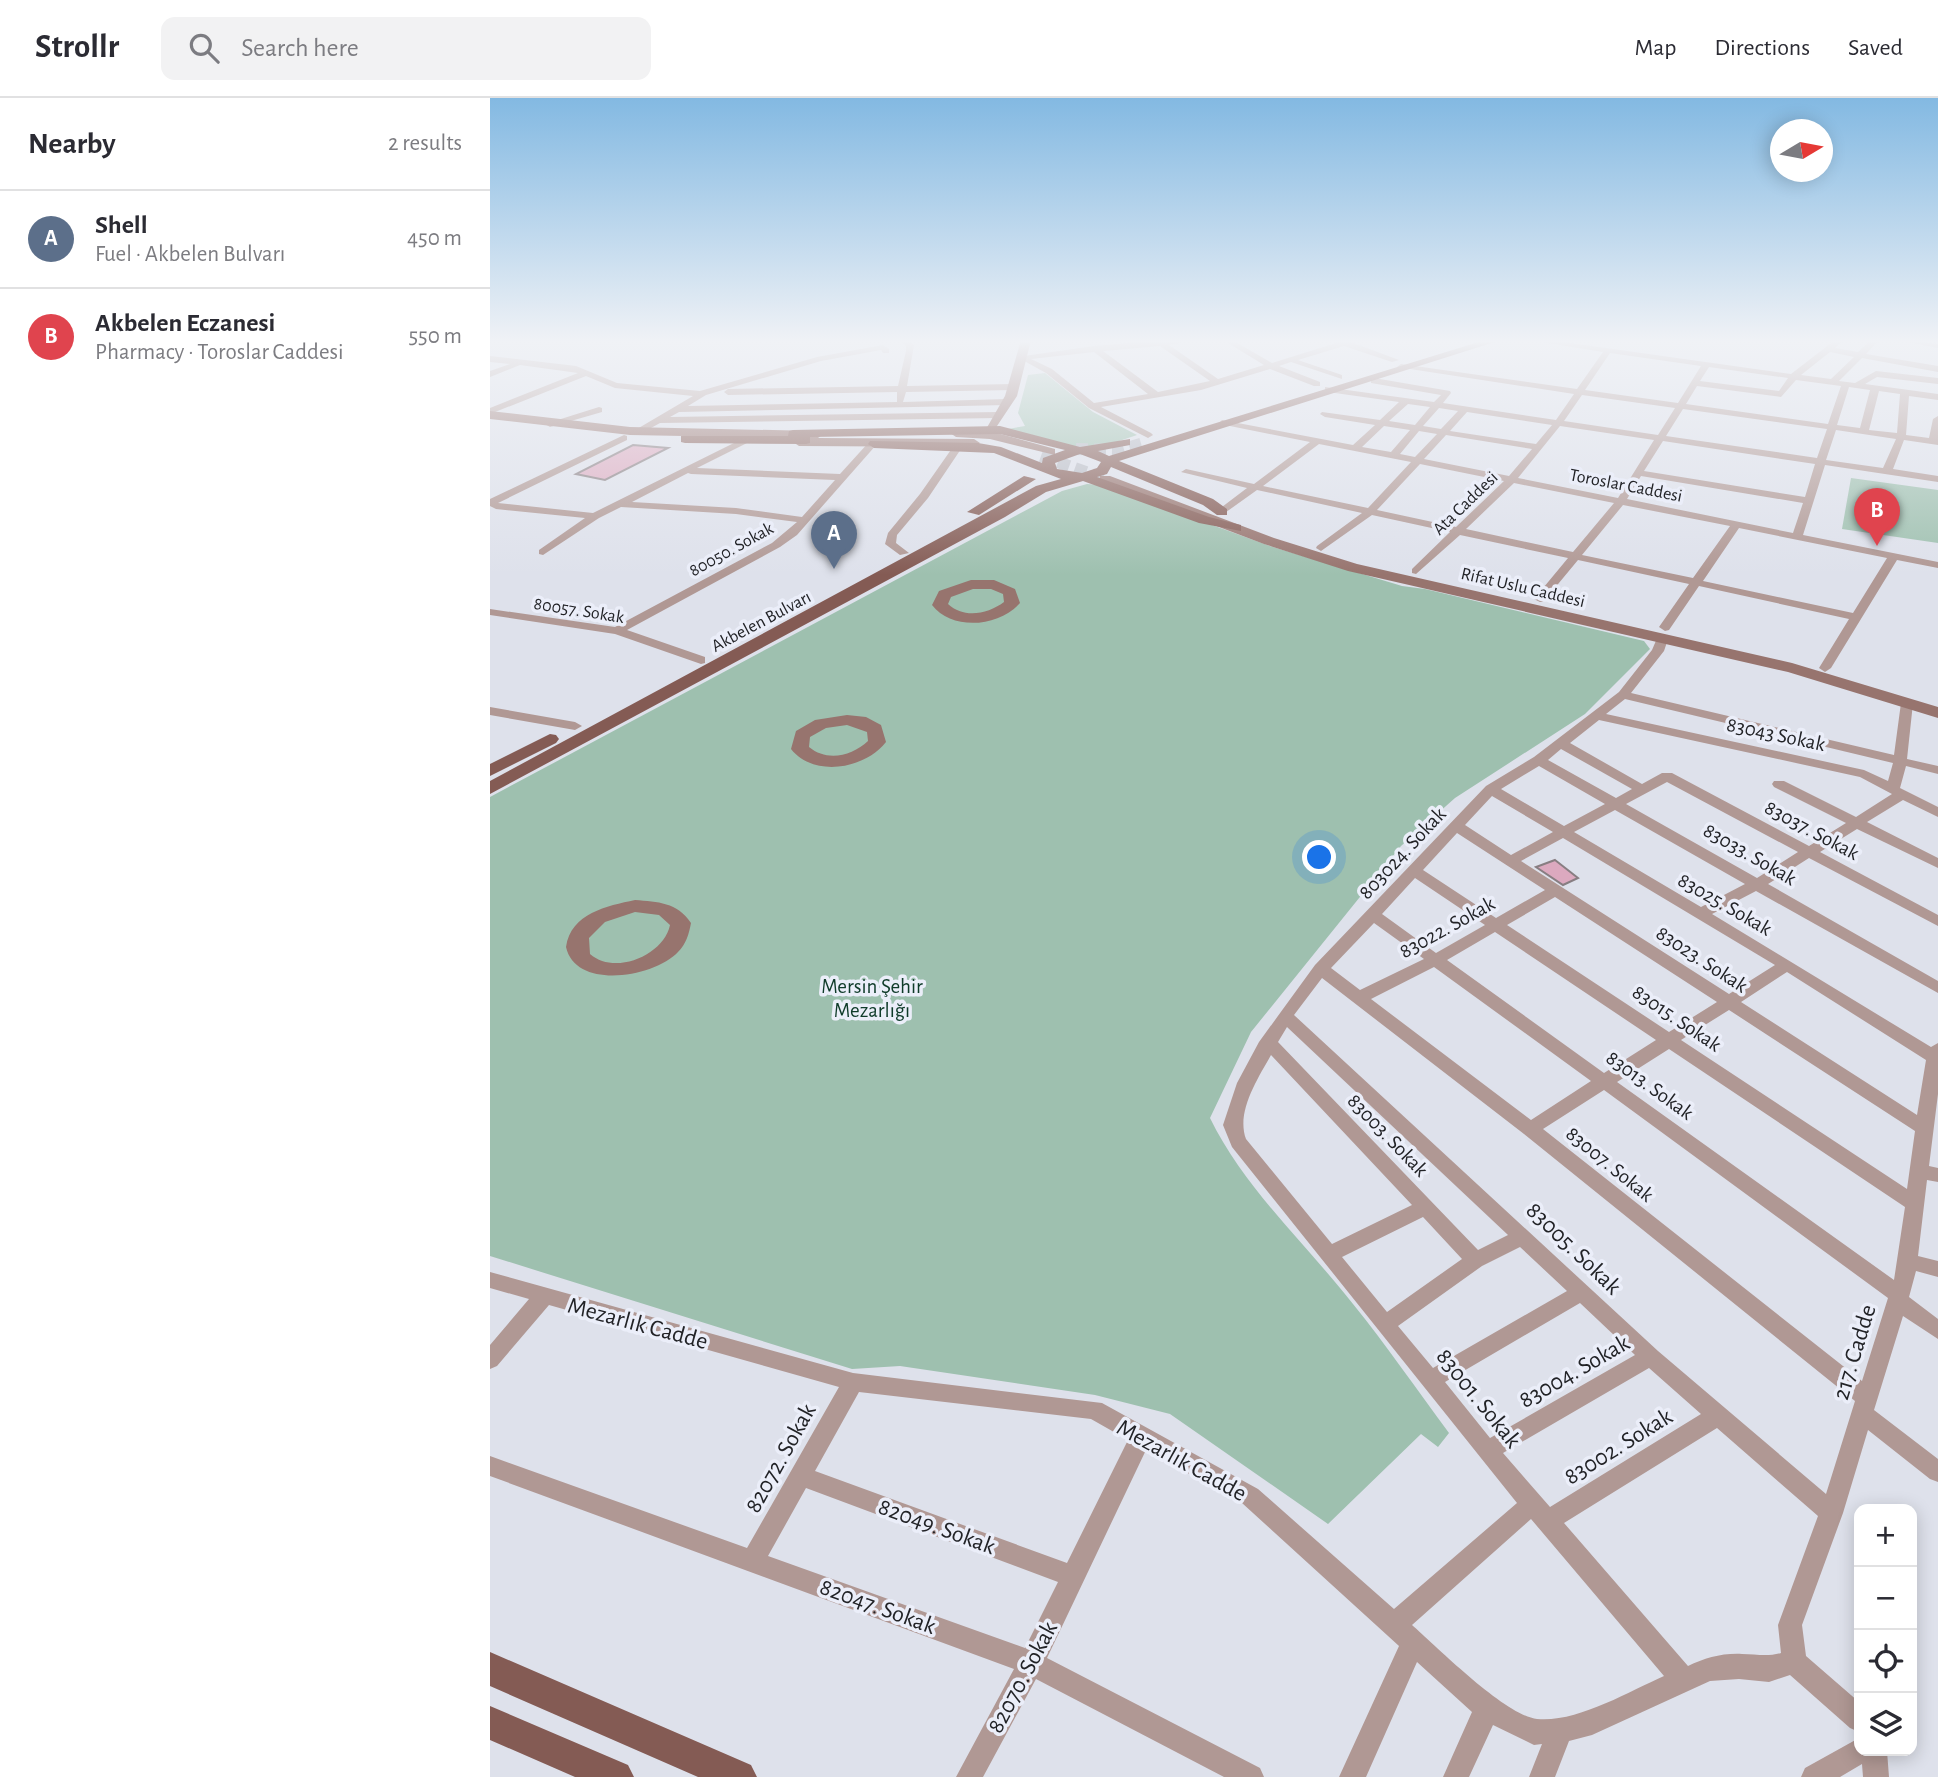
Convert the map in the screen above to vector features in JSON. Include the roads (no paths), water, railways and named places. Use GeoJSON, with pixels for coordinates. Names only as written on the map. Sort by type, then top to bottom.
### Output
{"type":"FeatureCollection","features":[{"type":"Feature","properties":{"kind":"main road"},"geometry":{"type":"LineString","coordinates":[[525,418],[640,431],[788,434],[974,433],[1047,456]]}},
{"type":"Feature","properties":{"kind":"main road"},"geometry":{"type":"LineString","coordinates":[[990,429],[996,418]]}},
{"type":"Feature","properties":{"kind":"main road"},"geometry":{"type":"LineString","coordinates":[[1027,462],[1102,445],[1128,447],[1214,418]]}},
{"type":"Feature","properties":{"kind":"main road"},"geometry":{"type":"LineString","coordinates":[[1146,439],[1215,418]]}},
{"type":"Feature","properties":{"kind":"main road"},"geometry":{"type":"LineString","coordinates":[[685,439],[996,444],[1047,456],[1128,447],[1235,418]]}},
{"type":"Feature","properties":{"kind":"main road"},"geometry":{"type":"LineString","coordinates":[[490,424],[624,438],[960,441],[997,450],[1027,462],[1032,470],[1029,480],[974,512]]}},
{"type":"Feature","properties":{"kind":"main road"},"geometry":{"type":"LineString","coordinates":[[788,434],[990,429],[1047,456],[1060,475],[1133,474],[1208,502],[1222,512]]}},
{"type":"Feature","properties":{"kind":"main road"},"geometry":{"type":"LineString","coordinates":[[858,443],[960,441]]}},
{"type":"Feature","properties":{"kind":"main road"},"geometry":{"type":"LineString","coordinates":[[1128,447],[1127,462],[1133,474]]}},
{"type":"Feature","properties":{"kind":"main road"},"geometry":{"type":"LineString","coordinates":[[1000,514],[1054,489],[1108,474],[1128,447]]}},
{"type":"Feature","properties":{"kind":"main road"},"geometry":{"type":"LineString","coordinates":[[1081,452],[1098,455],[1108,474]]}},
{"type":"Feature","properties":{"kind":"main road","name":"Akbelen Bulvarı"},"geometry":{"type":"LineString","coordinates":[[490,771],[904,553],[974,512],[1034,484],[1047,456]]}},
{"type":"Feature","properties":{"kind":"main road","name":"Akbelen Bulvarı"},"geometry":{"type":"LineString","coordinates":[[490,788],[1000,514],[1041,489],[1084,475],[1102,471],[1108,474]]}},
{"type":"Feature","properties":{"kind":"main road","name":"Rifat Uslu Caddesi"},"geometry":{"type":"LineString","coordinates":[[1108,474],[1321,548],[1540,598],[1792,668],[1938,713]]}},
{"type":"Feature","properties":{"kind":"main road","name":"Rifat Uslu Caddesi"},"geometry":{"type":"LineString","coordinates":[[1108,474],[1236,528],[1353,568],[1825,668],[1938,703]]}},
{"type":"Feature","properties":{"kind":"main road"},"geometry":{"type":"LineString","coordinates":[[651,906],[675,915],[681,923],[681,933],[670,948],[651,961],[634,967],[600,968],[587,963],[579,955],[576,945],[589,925],[618,909],[651,906]]}},
{"type":"Feature","properties":{"kind":"main road"},"geometry":{"type":"LineString","coordinates":[[490,1669],[738,1777]]}},
{"type":"Feature","properties":{"kind":"main road"},"geometry":{"type":"LineString","coordinates":[[490,1723],[616,1777]]}},
{"type":"Feature","properties":{"kind":"street"},"geometry":{"type":"LineString","coordinates":[[555,423],[571,418]]}},
{"type":"Feature","properties":{"kind":"street"},"geometry":{"type":"LineString","coordinates":[[640,431],[662,418]]}},
{"type":"Feature","properties":{"kind":"street"},"geometry":{"type":"LineString","coordinates":[[659,420],[775,418]]}},
{"type":"Feature","properties":{"kind":"street"},"geometry":{"type":"LineString","coordinates":[[788,434],[800,418]]}},
{"type":"Feature","properties":{"kind":"street"},"geometry":{"type":"LineString","coordinates":[[1112,418],[1146,439]]}},
{"type":"Feature","properties":{"kind":"street"},"geometry":{"type":"LineString","coordinates":[[1376,418],[1385,423],[1446,432],[1558,423],[1938,479]]}},
{"type":"Feature","properties":{"kind":"street"},"geometry":{"type":"LineString","coordinates":[[1354,449],[1389,418]]}},
{"type":"Feature","properties":{"kind":"street"},"geometry":{"type":"LineString","coordinates":[[1393,456],[1427,418]]}},
{"type":"Feature","properties":{"kind":"street"},"geometry":{"type":"LineString","coordinates":[[1321,548],[1371,511],[1457,418]]}},
{"type":"Feature","properties":{"kind":"street"},"geometry":{"type":"LineString","coordinates":[[1484,418],[1538,446]]}},
{"type":"Feature","properties":{"kind":"street","name":"Ata Caddesi"},"geometry":{"type":"LineString","coordinates":[[1416,571],[1511,480],[1561,418]]}},
{"type":"Feature","properties":{"kind":"street"},"geometry":{"type":"LineString","coordinates":[[1540,598],[1620,502],[1673,418]]}},
{"type":"Feature","properties":{"kind":"street"},"geometry":{"type":"LineString","coordinates":[[1769,418],[1936,442],[1938,419]]}},
{"type":"Feature","properties":{"kind":"street"},"geometry":{"type":"LineString","coordinates":[[1797,537],[1835,418]]}},
{"type":"Feature","properties":{"kind":"street"},"geometry":{"type":"LineString","coordinates":[[1864,431],[1867,418]]}},
{"type":"Feature","properties":{"kind":"street"},"geometry":{"type":"LineString","coordinates":[[1887,471],[1900,436],[1902,418]]}},
{"type":"Feature","properties":{"kind":"street","name":"Toroslar Caddesi"},"geometry":{"type":"LineString","coordinates":[[1225,422],[1938,565]]}},
{"type":"Feature","properties":{"kind":"street"},"geometry":{"type":"LineString","coordinates":[[493,503],[624,438]]}},
{"type":"Feature","properties":{"kind":"street"},"geometry":{"type":"LineString","coordinates":[[543,552],[595,516],[744,441]]}},
{"type":"Feature","properties":{"kind":"street"},"geometry":{"type":"LineString","coordinates":[[904,553],[890,544],[892,535],[924,496],[960,441]]}},
{"type":"Feature","properties":{"kind":"street"},"geometry":{"type":"LineString","coordinates":[[1222,512],[1258,488],[1317,441]]}},
{"type":"Feature","properties":{"kind":"street","name":"80050. Sokak"},"geometry":{"type":"LineString","coordinates":[[617,631],[776,545],[793,533],[872,444]]}},
{"type":"Feature","properties":{"kind":"street"},"geometry":{"type":"LineString","coordinates":[[688,471],[842,477]]}},
{"type":"Feature","properties":{"kind":"street"},"geometry":{"type":"LineString","coordinates":[[1186,472],[1856,617]]}},
{"type":"Feature","properties":{"kind":"street"},"geometry":{"type":"LineString","coordinates":[[1639,473],[1810,501]]}},
{"type":"Feature","properties":{"kind":"street"},"geometry":{"type":"LineString","coordinates":[[493,503],[595,516]]}},
{"type":"Feature","properties":{"kind":"street"},"geometry":{"type":"LineString","coordinates":[[490,519],[493,503]]}},
{"type":"Feature","properties":{"kind":"street"},"geometry":{"type":"LineString","coordinates":[[620,504],[736,511],[803,520]]}},
{"type":"Feature","properties":{"kind":"street","name":"803024. Sokak"},"geometry":{"type":"LineString","coordinates":[[1238,1142],[1232,1125],[1237,1102],[1268,1042],[1321,969],[1491,789],[1562,744],[1623,695],[1658,651],[1663,633],[1694,582],[1736,525]]}},
{"type":"Feature","properties":{"kind":"street"},"geometry":{"type":"LineString","coordinates":[[1825,668],[1894,556]]}},
{"type":"Feature","properties":{"kind":"street","name":"80057. Sokak"},"geometry":{"type":"LineString","coordinates":[[490,612],[617,631],[701,660]]}},
{"type":"Feature","properties":{"kind":"street"},"geometry":{"type":"LineString","coordinates":[[1623,695],[1938,770]]}},
{"type":"Feature","properties":{"kind":"street"},"geometry":{"type":"LineString","coordinates":[[1699,914],[1759,883],[1856,822],[1897,792],[1907,703]]}},
{"type":"Feature","properties":{"kind":"street"},"geometry":{"type":"LineString","coordinates":[[490,712],[575,726]]}},
{"type":"Feature","properties":{"kind":"street","name":"83043 Sokak"},"geometry":{"type":"LineString","coordinates":[[1597,716],[1864,774],[1938,813]]}},
{"type":"Feature","properties":{"kind":"street"},"geometry":{"type":"LineString","coordinates":[[1562,744],[1643,790]]}},
{"type":"Feature","properties":{"kind":"street","name":"83033. Sokak"},"geometry":{"type":"LineString","coordinates":[[1539,760],[1759,883],[1938,988]]}},
{"type":"Feature","properties":{"kind":"street","name":"83037. Sokak"},"geometry":{"type":"LineString","coordinates":[[1643,790],[1667,776],[1938,921]]}},
{"type":"Feature","properties":{"kind":"street"},"geometry":{"type":"LineString","coordinates":[[1779,784],[1938,864]]}},
{"type":"Feature","properties":{"kind":"street","name":"83025. Sokak"},"geometry":{"type":"LineString","coordinates":[[1491,789],[1937,1054]]}},
{"type":"Feature","properties":{"kind":"street"},"geometry":{"type":"LineString","coordinates":[[1512,860],[1643,790]]}},
{"type":"Feature","properties":{"kind":"street","name":"83023. Sokak"},"geometry":{"type":"LineString","coordinates":[[1456,826],[1726,1002],[1929,1123]]}},
{"type":"Feature","properties":{"kind":"street","name":"83015. Sokak"},"geometry":{"type":"LineString","coordinates":[[1414,871],[1914,1204]]}},
{"type":"Feature","properties":{"kind":"street","name":"83022. Sokak"},"geometry":{"type":"LineString","coordinates":[[1360,997],[1437,959],[1555,891]]}},
{"type":"Feature","properties":{"kind":"street","name":"83013. Sokak"},"geometry":{"type":"LineString","coordinates":[[1373,914],[1607,1082],[1938,1330]]}},
{"type":"Feature","properties":{"kind":"street"},"geometry":{"type":"LineString","coordinates":[[1530,1129],[1787,965]]}},
{"type":"Feature","properties":{"kind":"street","name":"83007. Sokak"},"geometry":{"type":"LineString","coordinates":[[1321,969],[1530,1129],[1864,1406],[1938,1472]]}},
{"type":"Feature","properties":{"kind":"street","name":"83005. Sokak"},"geometry":{"type":"LineString","coordinates":[[1285,1016],[1651,1357],[1831,1513]]}},
{"type":"Feature","properties":{"kind":"street","name":"83003. Sokak"},"geometry":{"type":"LineString","coordinates":[[1268,1042],[1475,1261]]}},
{"type":"Feature","properties":{"kind":"street","name":"217. Cadde"},"geometry":{"type":"LineString","coordinates":[[1794,1662],[1790,1625],[1831,1513],[1898,1298],[1907,1261],[1914,1204],[1928,1173],[1929,1123],[1937,1054]]}},
{"type":"Feature","properties":{"kind":"street","name":"83001. Sokak"},"geometry":{"type":"LineString","coordinates":[[1238,1142],[1487,1451],[1685,1682]]}},
{"type":"Feature","properties":{"kind":"street"},"geometry":{"type":"LineString","coordinates":[[1329,1254],[1426,1207]]}},
{"type":"Feature","properties":{"kind":"street"},"geometry":{"type":"LineString","coordinates":[[1385,1324],[1475,1261],[1524,1236]]}},
{"type":"Feature","properties":{"kind":"street"},"geometry":{"type":"LineString","coordinates":[[1907,1261],[1938,1269]]}},
{"type":"Feature","properties":{"kind":"street","name":"Mezarlık Cadde"},"geometry":{"type":"LineString","coordinates":[[490,1280],[853,1382],[1094,1410],[1250,1496],[1487,1708],[1534,1732],[1583,1726],[1709,1669],[1740,1666],[1769,1669],[1794,1662]]}},
{"type":"Feature","properties":{"kind":"street"},"geometry":{"type":"LineString","coordinates":[[1430,1380],[1582,1292]]}},
{"type":"Feature","properties":{"kind":"street"},"geometry":{"type":"LineString","coordinates":[[490,1360],[544,1296]]}},
{"type":"Feature","properties":{"kind":"street","name":"83004. Sokak"},"geometry":{"type":"LineString","coordinates":[[1487,1451],[1651,1357]]}},
{"type":"Feature","properties":{"kind":"street","name":"82072. Sokak"},"geometry":{"type":"LineString","coordinates":[[754,1559],[853,1382]]}},
{"type":"Feature","properties":{"kind":"street","name":"83002. Sokak"},"geometry":{"type":"LineString","coordinates":[[1394,1625],[1540,1513],[1717,1416]]}},
{"type":"Feature","properties":{"kind":"street","name":"82070. Sokak"},"geometry":{"type":"LineString","coordinates":[[970,1777],[1031,1663],[1141,1436]]}},
{"type":"Feature","properties":{"kind":"street","name":"82047. Sokak"},"geometry":{"type":"LineString","coordinates":[[490,1466],[754,1559],[1031,1663],[1251,1777]]}},
{"type":"Feature","properties":{"kind":"street","name":"82049. Sokak"},"geometry":{"type":"LineString","coordinates":[[801,1476],[1074,1577]]}},
{"type":"Feature","properties":{"kind":"street"},"geometry":{"type":"LineString","coordinates":[[1352,1777],[1410,1648]]}},
{"type":"Feature","properties":{"kind":"street"},"geometry":{"type":"LineString","coordinates":[[1794,1662],[1854,1715]]}},
{"type":"Feature","properties":{"kind":"street"},"geometry":{"type":"LineString","coordinates":[[1456,1777],[1487,1708]]}},
{"type":"Feature","properties":{"kind":"street"},"geometry":{"type":"LineString","coordinates":[[1542,1777],[1561,1729]]}},
{"type":"Feature","properties":{"kind":"street"},"geometry":{"type":"LineString","coordinates":[[1814,1777],[1854,1754]]}},
{"type":"Feature","properties":{"kind":"street"},"geometry":{"type":"LineString","coordinates":[[1874,1756],[1876,1777]]}},
{"type":"Feature","properties":{"kind":"tunnel"},"geometry":{"type":"LineString","coordinates":[[1076,449],[1120,450],[1144,443]]}},
{"type":"Feature","properties":{"kind":"tunnel"},"geometry":{"type":"LineString","coordinates":[[1041,456],[1105,479]]}},
{"type":"Feature","properties":{"kind":"place","name":"Akbelen Eczanesi"},"geometry":{"type":"Point","coordinates":[1877,546]}},
{"type":"Feature","properties":{"kind":"place","name":"Shell"},"geometry":{"type":"Point","coordinates":[834,569]}},
{"type":"Feature","properties":{"kind":"park label","name":"Mersin Şehir Mezarlığı"},"geometry":{"type":"Point","coordinates":[872,998]}}]}
